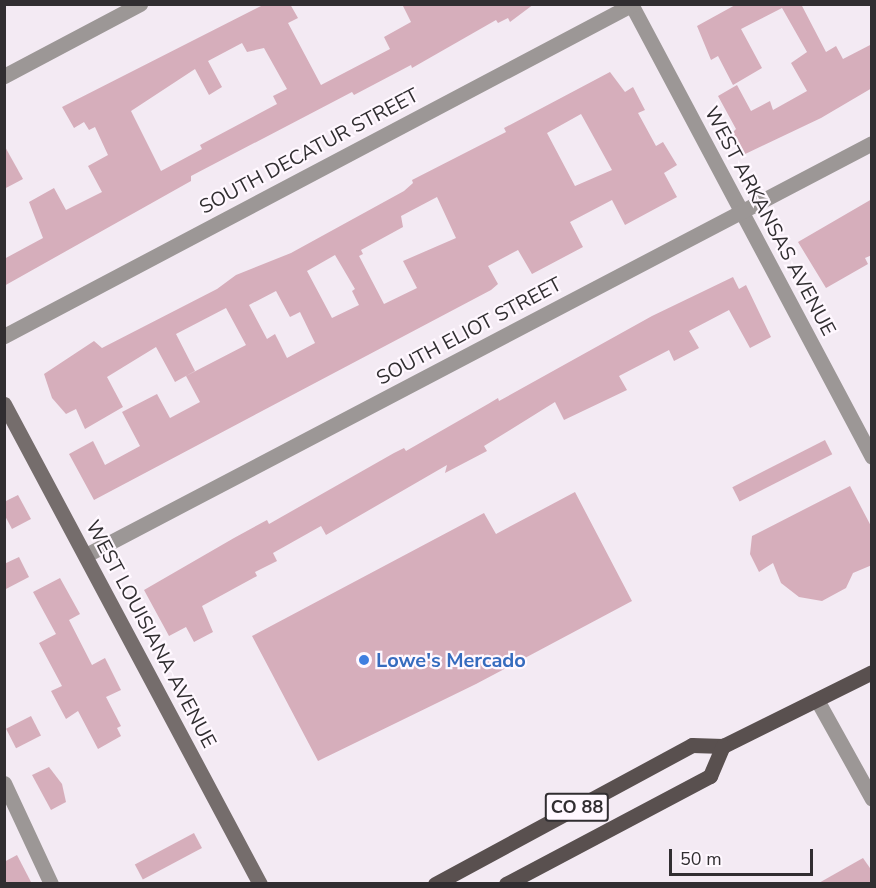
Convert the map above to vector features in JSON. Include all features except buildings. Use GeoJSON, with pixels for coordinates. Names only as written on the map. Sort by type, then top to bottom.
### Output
{"type":"FeatureCollection","features":[{"type":"Feature","properties":{"kind":"main road","name":"CO 88"},"geometry":{"type":"LineString","coordinates":[[435,884],[692,745],[723,746],[872,672]]}},
{"type":"Feature","properties":{"kind":"main road","name":"CO 88"},"geometry":{"type":"LineString","coordinates":[[506,884],[710,776],[723,746]]}},
{"type":"Feature","properties":{"kind":"street"},"geometry":{"type":"LineString","coordinates":[[4,76],[140,4]]}},
{"type":"Feature","properties":{"kind":"street","name":"WEST ARKANSAS AVENUE"},"geometry":{"type":"LineString","coordinates":[[632,5],[872,457]]}},
{"type":"Feature","properties":{"kind":"street","name":"SOUTH DECATUR STREET"},"geometry":{"type":"LineString","coordinates":[[4,336],[632,5]]}},
{"type":"Feature","properties":{"kind":"street","name":"SOUTH ELIOT STREET"},"geometry":{"type":"LineString","coordinates":[[86,555],[872,143]]}},
{"type":"Feature","properties":{"kind":"street","name":"WEST LOUISIANA AVENUE"},"geometry":{"type":"LineString","coordinates":[[4,404],[260,884]]}},
{"type":"Feature","properties":{"kind":"street"},"geometry":{"type":"LineString","coordinates":[[817,700],[872,799]]}},
{"type":"Feature","properties":{"kind":"street"},"geometry":{"type":"LineString","coordinates":[[4,783],[51,884]]}},
{"type":"Feature","properties":{"kind":"place","name":"Lowe's Mercado"},"geometry":{"type":"Point","coordinates":[364,660]}}]}
